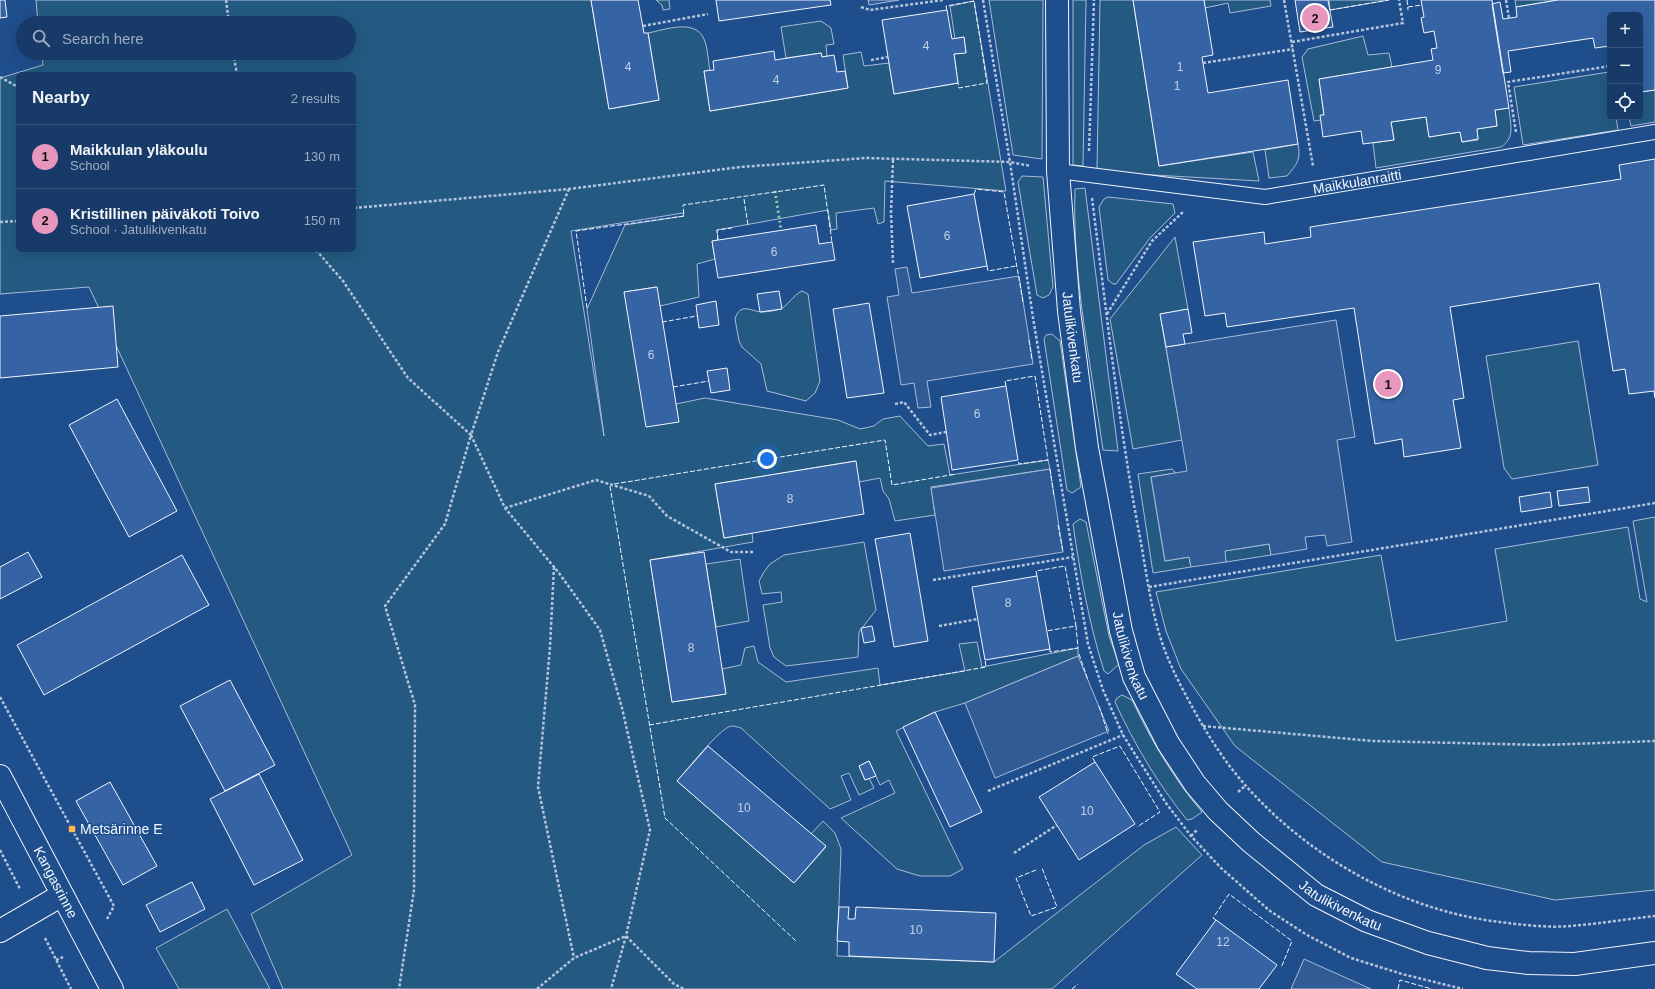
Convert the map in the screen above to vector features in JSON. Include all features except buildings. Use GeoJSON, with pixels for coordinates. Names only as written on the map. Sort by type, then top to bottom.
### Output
{"type":"FeatureCollection","features":[{"type":"Feature","properties":{"kind":"street","name":"Jatulikivenkatu"},"geometry":{"type":"LineString","coordinates":[[1057,0],[1058,171],[1069,311],[1087,448],[1121,631],[1134,677],[1168,743],[1195,784],[1218,811],[1250,842],[1316,895],[1367,921],[1428,943],[1487,958],[1528,963],[1575,964],[1655,953]]}},
{"type":"Feature","properties":{"kind":"street","name":"Kangasrinne"},"geometry":{"type":"LineString","coordinates":[[0,776],[112,989]]}},
{"type":"Feature","properties":{"kind":"street"},"geometry":{"type":"LineString","coordinates":[[0,931],[62,895]]}},
{"type":"Feature","properties":{"kind":"lane","name":"Maikkulanraitti"},"geometry":{"type":"LineString","coordinates":[[1058,171],[1089,176],[1265,196],[1655,132]]}},
{"type":"Feature","properties":{"kind":"path"},"geometry":{"type":"LineString","coordinates":[[226,0],[228,16]]}},
{"type":"Feature","properties":{"kind":"path"},"geometry":{"type":"LineString","coordinates":[[861,7],[870,10],[943,0]]}},
{"type":"Feature","properties":{"kind":"path"},"geometry":{"type":"LineString","coordinates":[[356,208],[569,189],[740,167],[866,158],[893,160],[1010,162],[983,0]]}},
{"type":"Feature","properties":{"kind":"path"},"geometry":{"type":"LineString","coordinates":[[1094,0],[1089,176],[1126,463],[1159,632],[1174,672],[1203,726],[1241,780],[1277,818],[1313,846],[1354,873],[1397,896],[1458,914],[1497,922],[1532,925],[1569,926],[1655,916]]}},
{"type":"Feature","properties":{"kind":"path"},"geometry":{"type":"LineString","coordinates":[[1284,0],[1317,188]]}},
{"type":"Feature","properties":{"kind":"path"},"geometry":{"type":"LineString","coordinates":[[1292,42],[1403,23],[1399,0]]}},
{"type":"Feature","properties":{"kind":"path"},"geometry":{"type":"LineString","coordinates":[[1506,0],[1509,18]]}},
{"type":"Feature","properties":{"kind":"path"},"geometry":{"type":"LineString","coordinates":[[643,26],[708,14]]}},
{"type":"Feature","properties":{"kind":"path"},"geometry":{"type":"LineString","coordinates":[[1203,63],[1293,49]]}},
{"type":"Feature","properties":{"kind":"path"},"geometry":{"type":"LineString","coordinates":[[871,60],[888,57]]}},
{"type":"Feature","properties":{"kind":"path"},"geometry":{"type":"LineString","coordinates":[[234,60],[237,72]]}},
{"type":"Feature","properties":{"kind":"path"},"geometry":{"type":"LineString","coordinates":[[1520,154],[1508,82],[1607,66]]}},
{"type":"Feature","properties":{"kind":"path"},"geometry":{"type":"LineString","coordinates":[[0,77],[16,86]]}},
{"type":"Feature","properties":{"kind":"path"},"geometry":{"type":"LineString","coordinates":[[893,160],[891,212],[893,263]]}},
{"type":"Feature","properties":{"kind":"path"},"geometry":{"type":"LineString","coordinates":[[399,989],[414,890],[415,705],[385,606],[446,524],[471,435],[498,352],[569,189]]}},
{"type":"Feature","properties":{"kind":"path"},"geometry":{"type":"LineString","coordinates":[[1107,314],[1152,240],[1207,190]]}},
{"type":"Feature","properties":{"kind":"path"},"geometry":{"type":"LineString","coordinates":[[0,222],[16,221]]}},
{"type":"Feature","properties":{"kind":"path"},"geometry":{"type":"LineString","coordinates":[[318,252],[343,281],[408,378],[471,435],[505,508],[554,567],[600,630],[622,708],[650,830],[626,936],[611,989]]}},
{"type":"Feature","properties":{"kind":"path"},"geometry":{"type":"LineString","coordinates":[[895,404],[904,402],[930,435],[946,432]]}},
{"type":"Feature","properties":{"kind":"path"},"geometry":{"type":"LineString","coordinates":[[505,508],[596,480],[649,496],[667,516],[731,552],[753,552]]}},
{"type":"Feature","properties":{"kind":"path"},"geometry":{"type":"LineString","coordinates":[[1149,587],[1655,503]]}},
{"type":"Feature","properties":{"kind":"path"},"geometry":{"type":"LineString","coordinates":[[933,580],[1073,558]]}},
{"type":"Feature","properties":{"kind":"path"},"geometry":{"type":"LineString","coordinates":[[554,567],[550,647],[538,787],[574,958]]}},
{"type":"Feature","properties":{"kind":"path"},"geometry":{"type":"LineString","coordinates":[[939,626],[978,620]]}},
{"type":"Feature","properties":{"kind":"path"},"geometry":{"type":"LineString","coordinates":[[1203,726],[1373,741],[1543,745],[1655,741]]}},
{"type":"Feature","properties":{"kind":"path"},"geometry":{"type":"LineString","coordinates":[[988,791],[1123,735]]}},
{"type":"Feature","properties":{"kind":"path"},"geometry":{"type":"LineString","coordinates":[[1014,852],[1057,825]]}},
{"type":"Feature","properties":{"kind":"path"},"geometry":{"type":"LineString","coordinates":[[537,989],[574,958],[626,936]]}},
{"type":"Feature","properties":{"kind":"path"},"geometry":{"type":"LineString","coordinates":[[626,936],[674,984],[684,989]]}},
{"type":"Feature","properties":{"kind":"shaded area"},"geometry":{"type":"Polygon","coordinates":[[[36,0],[591,0],[609,109],[659,100],[648,33],[670,28],[687,27],[700,33],[704,39],[710,70],[704,71],[710,111],[848,88],[843,55],[861,52],[864,66],[889,63],[894,94],[958,83],[954,54],[966,52],[964,37],[955,39],[950,6],[974,1],[1006,191],[885,181],[884,222],[878,224],[874,208],[836,213],[837,229],[831,230],[828,210],[717,230],[718,240],[712,241],[715,259],[697,264],[699,297],[660,306],[656,287],[624,292],[676,404],[705,398],[838,420],[860,429],[874,426],[883,419],[900,416],[928,446],[944,444],[950,475],[1048,460],[1050,469],[931,487],[935,515],[895,521],[889,499],[883,491],[880,478],[859,482],[855,461],[715,484],[724,538],[752,533],[753,542],[650,560],[672,702],[726,694],[722,669],[741,665],[745,648],[754,646],[758,662],[786,682],[878,668],[880,685],[965,671],[959,644],[977,642],[982,667],[1078,648],[1078,656],[965,703],[935,712],[896,731],[963,869],[950,876],[920,876],[897,869],[841,818],[895,793],[889,780],[880,785],[869,761],[859,766],[865,780],[869,778],[874,788],[859,795],[849,773],[841,776],[851,800],[830,809],[741,728],[731,726],[719,734],[711,742],[677,781],[794,883],[826,847],[811,834],[823,821],[835,833],[841,849],[837,956],[994,962],[1144,845],[1176,827],[1202,855],[1052,989],[283,989],[251,914],[352,855],[89,287],[0,294],[0,78],[16,73],[16,252],[356,252],[356,72],[20,72],[43,65],[43,60],[356,60],[356,16],[37,16],[36,0]],[[683,213],[571,231],[604,436],[587,309],[625,225],[684,216],[683,213]]]}},
{"type":"Feature","properties":{"kind":"shaded area"},"geometry":{"type":"Polygon","coordinates":[[[656,0],[669,0],[670,9],[663,10],[662,5],[656,0]]]}},
{"type":"Feature","properties":{"kind":"shaded area"},"geometry":{"type":"Polygon","coordinates":[[[868,0],[899,0],[869,5],[868,0]]]}},
{"type":"Feature","properties":{"kind":"shaded area"},"geometry":{"type":"Polygon","coordinates":[[[989,0],[1043,0],[1042,159],[1013,155],[989,0]]]}},
{"type":"Feature","properties":{"kind":"shaded area"},"geometry":{"type":"Polygon","coordinates":[[[1073,0],[1086,0],[1083,166],[1073,165],[1073,0]]]}},
{"type":"Feature","properties":{"kind":"shaded area"},"geometry":{"type":"Polygon","coordinates":[[[1100,0],[1133,0],[1159,166],[1253,152],[1259,181],[1101,172],[1097,169],[1100,0]]]}},
{"type":"Feature","properties":{"kind":"shaded area"},"geometry":{"type":"Polygon","coordinates":[[[1204,0],[1270,0],[1271,6],[1230,13],[1228,3],[1205,8],[1204,0]]]}},
{"type":"Feature","properties":{"kind":"shaded area"},"geometry":{"type":"Polygon","coordinates":[[[1329,0],[1389,0],[1330,10],[1329,0]]]}},
{"type":"Feature","properties":{"kind":"shaded area"},"geometry":{"type":"Polygon","coordinates":[[[1515,0],[1558,0],[1516,7],[1515,0]]]}},
{"type":"Feature","properties":{"kind":"shaded area"},"geometry":{"type":"Polygon","coordinates":[[[821,21],[831,28],[834,44],[826,45],[827,56],[822,57],[821,53],[786,58],[781,27],[821,21]]]}},
{"type":"Feature","properties":{"kind":"shaded area"},"geometry":{"type":"Polygon","coordinates":[[[1363,36],[1368,55],[1389,53],[1392,67],[1319,79],[1324,115],[1321,120],[1314,121],[1302,57],[1308,49],[1363,36]]]}},
{"type":"Feature","properties":{"kind":"shaded area"},"geometry":{"type":"Polygon","coordinates":[[[1607,72],[1607,120],[1616,120],[1618,130],[1523,145],[1514,87],[1607,72]]]}},
{"type":"Feature","properties":{"kind":"shaded area"},"geometry":{"type":"Polygon","coordinates":[[[1655,90],[1655,122],[1631,126],[1630,120],[1643,120],[1643,92],[1655,90]]]}},
{"type":"Feature","properties":{"kind":"shaded area"},"geometry":{"type":"Polygon","coordinates":[[[1509,108],[1511,130],[1509,139],[1501,147],[1376,168],[1373,143],[1394,140],[1391,122],[1426,117],[1429,137],[1460,132],[1462,142],[1478,140],[1477,129],[1497,126],[1495,110],[1509,108]]]}},
{"type":"Feature","properties":{"kind":"shaded area"},"geometry":{"type":"Polygon","coordinates":[[[1298,144],[1299,154],[1297,162],[1287,176],[1269,178],[1265,150],[1298,144]]]}},
{"type":"Feature","properties":{"kind":"shaded area"},"geometry":{"type":"Polygon","coordinates":[[[1022,176],[1043,177],[1053,287],[1049,295],[1043,298],[1037,295],[1018,182],[1022,176]]]}},
{"type":"Feature","properties":{"kind":"shaded area"},"geometry":{"type":"Polygon","coordinates":[[[1085,188],[1118,451],[1103,450],[1083,320],[1076,254],[1075,189],[1085,188]]]}},
{"type":"Feature","properties":{"kind":"shaded area"},"geometry":{"type":"Polygon","coordinates":[[[1108,197],[1173,204],[1175,213],[1150,238],[1116,284],[1113,284],[1108,280],[1099,207],[1104,199],[1108,197]]]}},
{"type":"Feature","properties":{"kind":"shaded area"},"geometry":{"type":"Polygon","coordinates":[[[1175,237],[1188,309],[1160,314],[1182,440],[1133,449],[1110,319],[1175,237]]]}},
{"type":"Feature","properties":{"kind":"shaded area"},"geometry":{"type":"Polygon","coordinates":[[[907,267],[912,293],[1019,276],[1033,364],[927,381],[931,407],[918,408],[914,383],[901,385],[887,297],[899,295],[895,269],[907,267]]]}},
{"type":"Feature","properties":{"kind":"shaded area"},"geometry":{"type":"Polygon","coordinates":[[[802,291],[808,294],[820,381],[815,393],[806,401],[767,391],[761,364],[742,347],[739,341],[735,319],[737,314],[743,309],[761,312],[783,308],[802,291]]]}},
{"type":"Feature","properties":{"kind":"shaded area"},"geometry":{"type":"Polygon","coordinates":[[[1336,320],[1355,437],[1337,440],[1352,542],[1327,546],[1325,535],[1305,537],[1307,549],[1271,555],[1269,544],[1225,551],[1226,562],[1191,567],[1189,557],[1165,561],[1151,477],[1187,471],[1166,347],[1336,320]]]}},
{"type":"Feature","properties":{"kind":"shaded area"},"geometry":{"type":"Polygon","coordinates":[[[1052,334],[1060,341],[1081,487],[1072,493],[1067,490],[1044,339],[1046,335],[1052,334]]]}},
{"type":"Feature","properties":{"kind":"shaded area"},"geometry":{"type":"Polygon","coordinates":[[[1578,341],[1598,465],[1512,479],[1504,468],[1486,356],[1578,341]]]}},
{"type":"Feature","properties":{"kind":"shaded area"},"geometry":{"type":"Polygon","coordinates":[[[1050,469],[1063,552],[944,571],[931,488],[1050,469]]]}},
{"type":"Feature","properties":{"kind":"shaded area"},"geometry":{"type":"Polygon","coordinates":[[[1172,469],[1176,473],[1151,477],[1165,561],[1189,557],[1191,567],[1153,573],[1138,474],[1172,469]]]}},
{"type":"Feature","properties":{"kind":"shaded area"},"geometry":{"type":"Polygon","coordinates":[[[1655,517],[1655,890],[1555,900],[1382,862],[1235,746],[1181,669],[1166,631],[1156,592],[1381,555],[1396,641],[1507,621],[1495,549],[1628,527],[1640,599],[1647,602],[1633,521],[1655,517]]]}},
{"type":"Feature","properties":{"kind":"shaded area"},"geometry":{"type":"Polygon","coordinates":[[[1080,519],[1086,522],[1109,636],[1119,664],[1108,674],[1104,671],[1089,617],[1082,580],[1073,524],[1080,519]]]}},
{"type":"Feature","properties":{"kind":"shaded area"},"geometry":{"type":"Polygon","coordinates":[[[864,542],[876,610],[859,632],[858,657],[786,666],[774,657],[770,648],[763,605],[782,602],[781,592],[762,594],[759,581],[764,572],[770,564],[784,555],[864,542]]]}},
{"type":"Feature","properties":{"kind":"shaded area"},"geometry":{"type":"Polygon","coordinates":[[[1269,544],[1271,555],[1226,562],[1224,551],[1269,544]]]}},
{"type":"Feature","properties":{"kind":"shaded area"},"geometry":{"type":"Polygon","coordinates":[[[740,559],[749,621],[716,627],[706,564],[740,559]]]}},
{"type":"Feature","properties":{"kind":"shaded area"},"geometry":{"type":"Polygon","coordinates":[[[1078,656],[1109,731],[995,778],[965,703],[1078,656]]]}},
{"type":"Feature","properties":{"kind":"shaded area"},"geometry":{"type":"Polygon","coordinates":[[[1122,695],[1132,700],[1163,758],[1191,799],[1202,812],[1192,819],[1187,820],[1176,806],[1156,778],[1138,748],[1115,702],[1117,698],[1122,695]]]}},
{"type":"Feature","properties":{"kind":"shaded area"},"geometry":{"type":"Polygon","coordinates":[[[227,909],[270,989],[179,989],[156,948],[227,909]]]}},
{"type":"Feature","properties":{"kind":"shaded area"},"geometry":{"type":"Polygon","coordinates":[[[1304,959],[1371,989],[1291,989],[1304,959]]]}},
{"type":"Feature","properties":{"kind":"hedge"},"geometry":{"type":"LineString","coordinates":[[775,191],[781,230]]}},
{"type":"Feature","properties":{"kind":"fence"},"geometry":{"type":"LineString","coordinates":[[1330,10],[1389,0]]}},
{"type":"Feature","properties":{"kind":"fence"},"geometry":{"type":"LineString","coordinates":[[1407,0],[1408,10]]}},
{"type":"Feature","properties":{"kind":"fence"},"geometry":{"type":"LineString","coordinates":[[947,10],[946,6],[974,1],[987,83],[959,88],[958,83]]}},
{"type":"Feature","properties":{"kind":"fence"},"geometry":{"type":"LineString","coordinates":[[1408,7],[1422,5]]}},
{"type":"Feature","properties":{"kind":"fence"},"geometry":{"type":"LineString","coordinates":[[587,308],[576,231],[684,216],[683,205],[824,185],[832,242]]}},
{"type":"Feature","properties":{"kind":"fence"},"geometry":{"type":"LineString","coordinates":[[974,194],[976,189],[1004,192],[1023,302]]}},
{"type":"Feature","properties":{"kind":"fence"},"geometry":{"type":"LineString","coordinates":[[744,199],[748,225]]}},
{"type":"Feature","properties":{"kind":"fence"},"geometry":{"type":"LineString","coordinates":[[718,240],[717,230],[732,228]]}},
{"type":"Feature","properties":{"kind":"fence"},"geometry":{"type":"LineString","coordinates":[[987,266],[988,271],[1016,266]]}},
{"type":"Feature","properties":{"kind":"fence"},"geometry":{"type":"LineString","coordinates":[[662,322],[697,316]]}},
{"type":"Feature","properties":{"kind":"fence"},"geometry":{"type":"LineString","coordinates":[[1029,340],[1032,360]]}},
{"type":"Feature","properties":{"kind":"fence"},"geometry":{"type":"LineString","coordinates":[[1006,386],[1005,381],[1035,376],[1048,460],[1019,464],[1018,460]]}},
{"type":"Feature","properties":{"kind":"fence"},"geometry":{"type":"LineString","coordinates":[[673,387],[709,381]]}},
{"type":"Feature","properties":{"kind":"fence"},"geometry":{"type":"LineString","coordinates":[[614,484],[885,440],[892,485],[956,474]]}},
{"type":"Feature","properties":{"kind":"fence"},"geometry":{"type":"LineString","coordinates":[[1050,469],[1054,497]]}},
{"type":"Feature","properties":{"kind":"fence"},"geometry":{"type":"LineString","coordinates":[[610,486],[665,818],[796,941]]}},
{"type":"Feature","properties":{"kind":"fence"},"geometry":{"type":"LineString","coordinates":[[1058,525],[1063,552]]}},
{"type":"Feature","properties":{"kind":"fence"},"geometry":{"type":"LineString","coordinates":[[1037,576],[1036,571],[1065,566],[1076,626],[1046,631]]}},
{"type":"Feature","properties":{"kind":"fence"},"geometry":{"type":"LineString","coordinates":[[1050,649],[1050,652],[1078,648],[1076,626]]}},
{"type":"Feature","properties":{"kind":"fence"},"geometry":{"type":"LineString","coordinates":[[1079,654],[1088,680]]}},
{"type":"Feature","properties":{"kind":"fence"},"geometry":{"type":"LineString","coordinates":[[649,725],[986,667],[985,660]]}},
{"type":"Feature","properties":{"kind":"fence"},"geometry":{"type":"LineString","coordinates":[[1099,706],[1108,734]]}},
{"type":"Feature","properties":{"kind":"fence"},"geometry":{"type":"LineString","coordinates":[[1095,762],[1092,757],[1120,746],[1160,812],[1137,827]]}},
{"type":"Feature","properties":{"kind":"fence"},"geometry":{"type":"LineString","coordinates":[[1036,870],[1016,878],[1031,916],[1057,907],[1042,868]]}},
{"type":"Feature","properties":{"kind":"fence"},"geometry":{"type":"LineString","coordinates":[[1216,920],[1213,918],[1229,894],[1292,941],[1281,968]]}},
{"type":"Feature","properties":{"kind":"fence"},"geometry":{"type":"LineString","coordinates":[[1398,989],[1400,980],[1432,989]]}},
{"type":"Feature","properties":{"kind":"fence"},"geometry":{"type":"LineString","coordinates":[[1072,989],[1078,984]]}},
{"type":"Feature","properties":{"kind":"place","name":"Kristillinen päiväkoti Toivo"},"geometry":{"type":"Point","coordinates":[1315,18]}},
{"type":"Feature","properties":{"kind":"place","name":"Maikkulan yläkoulu"},"geometry":{"type":"Point","coordinates":[1388,384]}},
{"type":"Feature","properties":{"kind":"place","name":"Metsärinne E"},"geometry":{"type":"Point","coordinates":[72,829]}}]}
